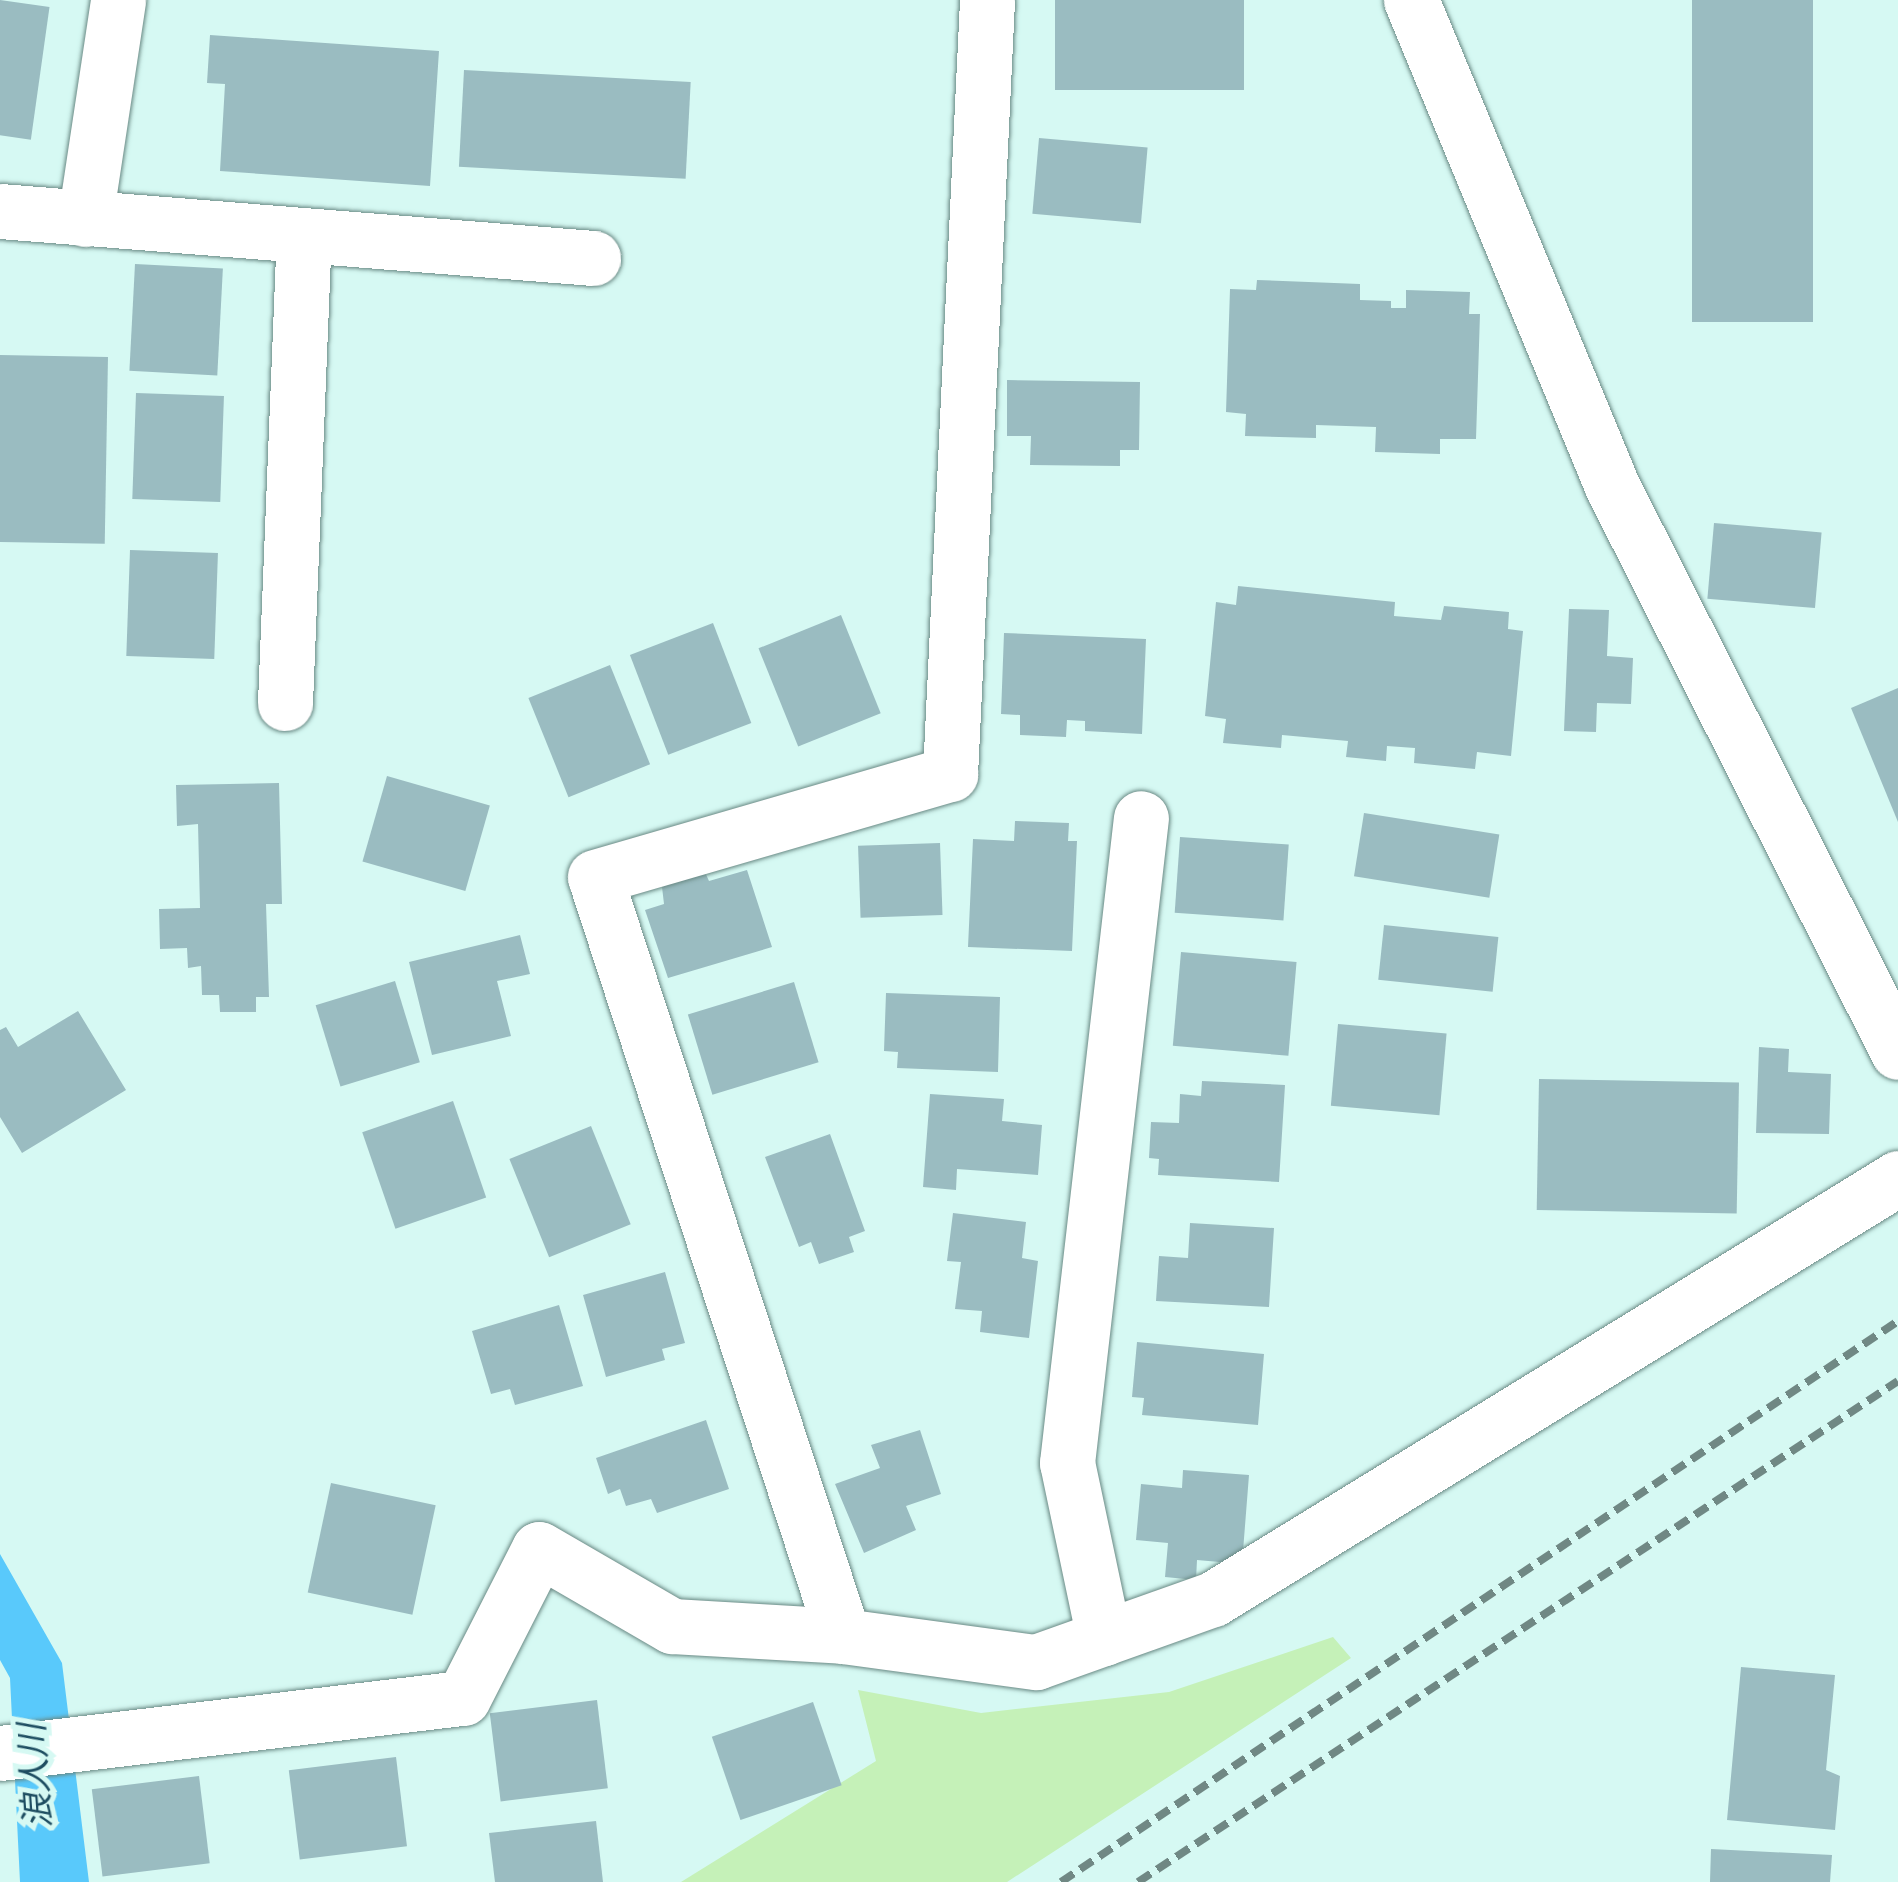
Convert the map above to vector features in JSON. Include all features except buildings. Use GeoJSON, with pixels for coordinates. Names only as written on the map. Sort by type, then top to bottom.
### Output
{"type":"FeatureCollection","features":[{"type":"Feature","properties":{"kind":"street"},"geometry":{"type":"LineString","coordinates":[[86,219],[118,0]]}},
{"type":"Feature","properties":{"kind":"street"},"geometry":{"type":"LineString","coordinates":[[843,1636],[595,877],[950,774],[987,0]]}},
{"type":"Feature","properties":{"kind":"street"},"geometry":{"type":"LineString","coordinates":[[1411,0],[1612,486],[1898,1052]]}},
{"type":"Feature","properties":{"kind":"street"},"geometry":{"type":"LineString","coordinates":[[0,212],[593,258]]}},
{"type":"Feature","properties":{"kind":"street"},"geometry":{"type":"LineString","coordinates":[[285,703],[304,236]]}},
{"type":"Feature","properties":{"kind":"street"},"geometry":{"type":"LineString","coordinates":[[1104,1638],[1067,1463],[1141,818]]}},
{"type":"Feature","properties":{"kind":"street"},"geometry":{"type":"LineString","coordinates":[[0,1753],[463,1698],[539,1549],[672,1626],[843,1636],[1036,1662],[1213,1599],[1898,1178]]}},
{"type":"Feature","properties":{"kind":"green space"},"geometry":{"type":"Polygon","coordinates":[[[1333,1637],[1351,1658],[1007,1882],[681,1882],[876,1761],[858,1690],[981,1713],[1169,1692],[1333,1637]]]}},
{"type":"Feature","properties":{"kind":"water","name":"浪人川"},"geometry":{"type":"Polygon","coordinates":[[[0,1554],[62,1663],[89,1882],[20,1882],[10,1678],[0,1660],[0,1554]]]}},
{"type":"Feature","properties":{"kind":"railway"},"geometry":{"type":"LineString","coordinates":[[1061,1882],[1898,1321]]}},
{"type":"Feature","properties":{"kind":"railway"},"geometry":{"type":"LineString","coordinates":[[1138,1882],[1898,1381]]}}]}
